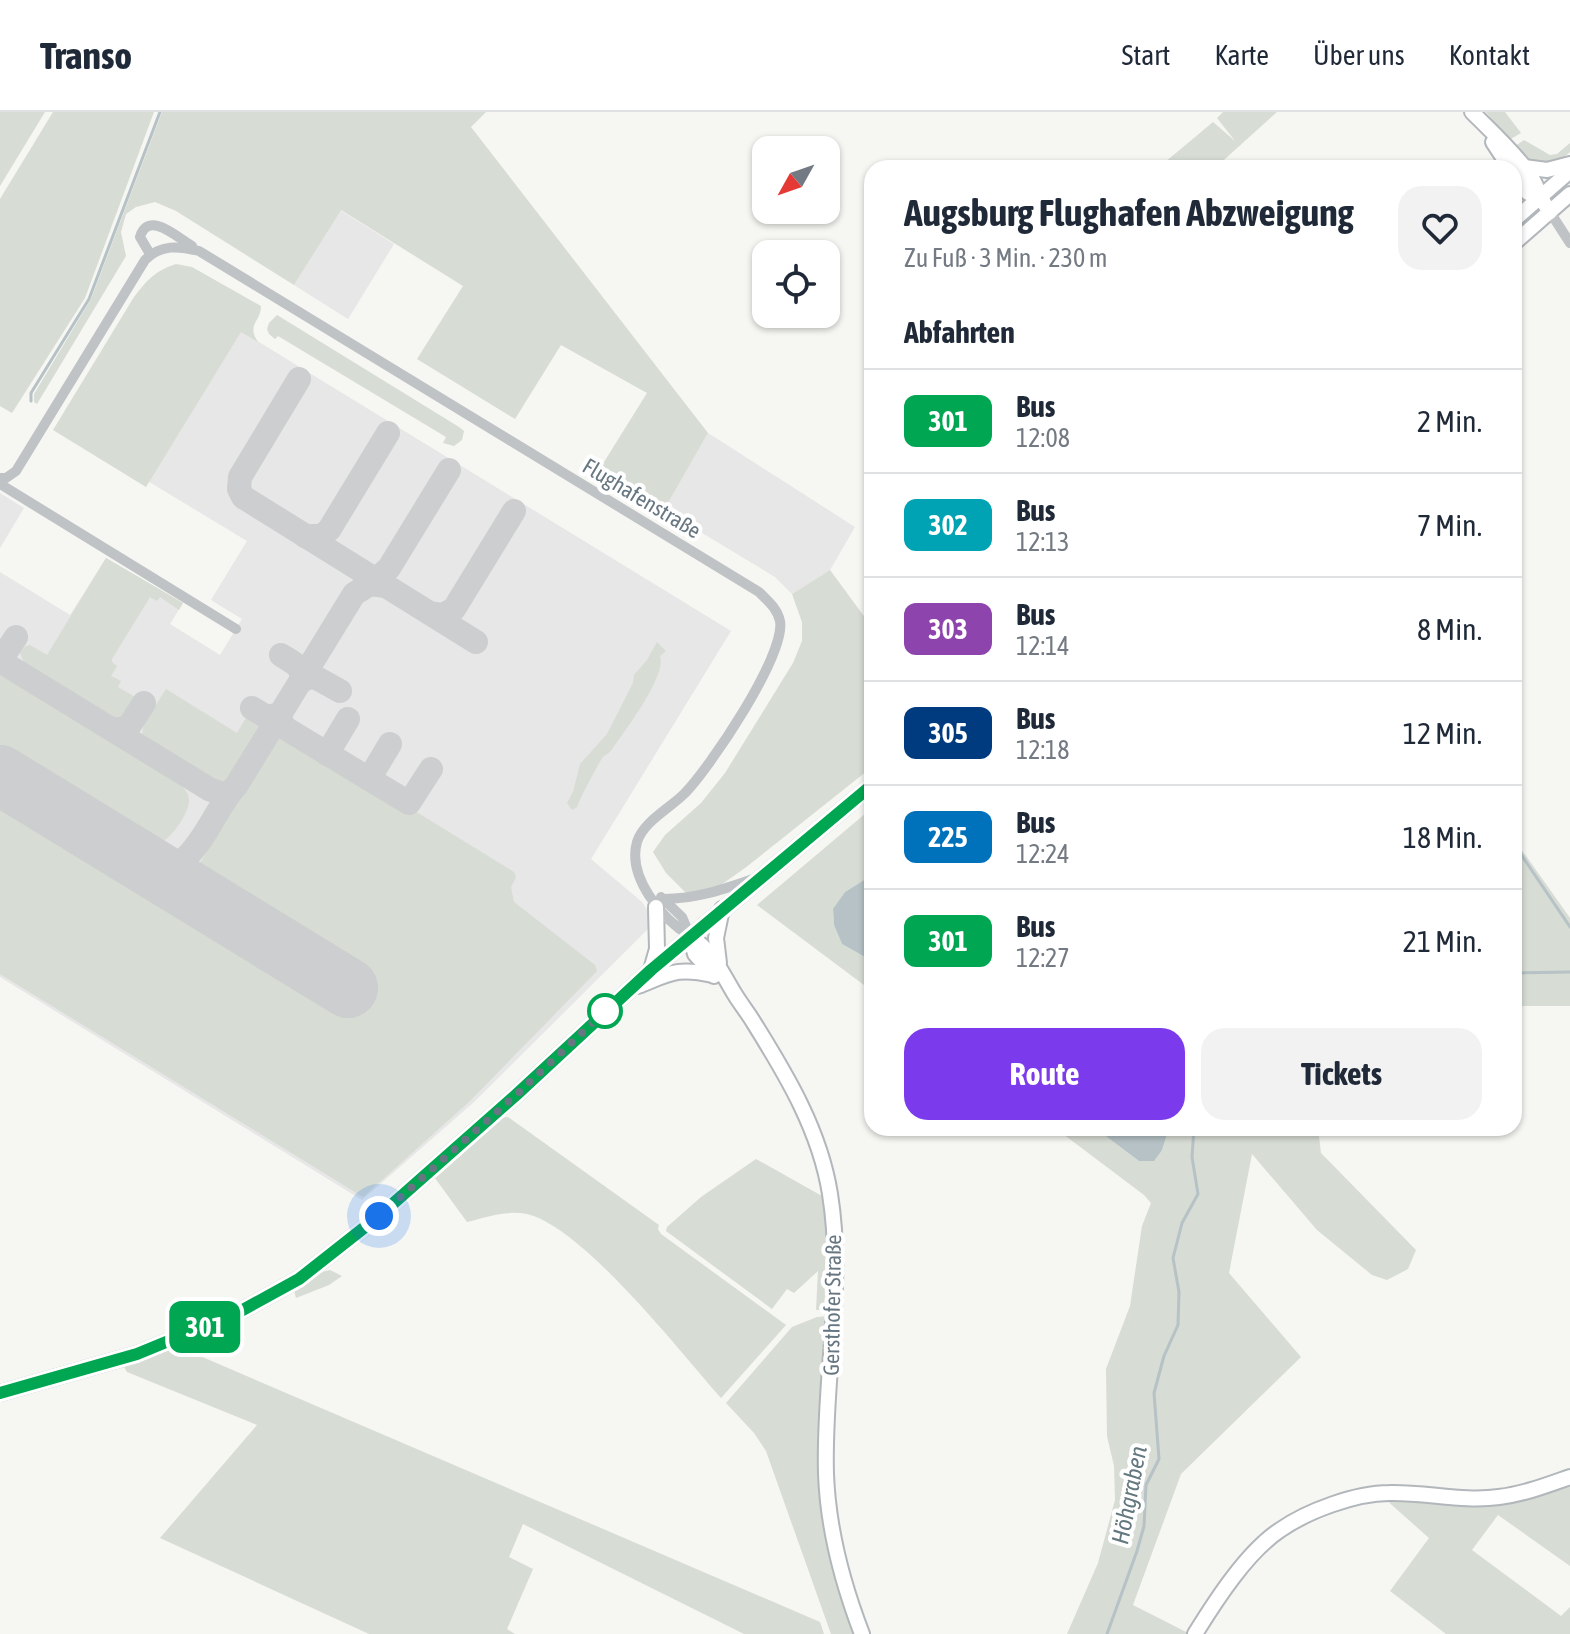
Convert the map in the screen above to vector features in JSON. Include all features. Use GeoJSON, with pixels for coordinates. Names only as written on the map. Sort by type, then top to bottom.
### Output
{"type":"FeatureCollection","features":[{"type":"Feature","properties":{"kind":"main road"},"geometry":{"type":"LineString","coordinates":[[1522,170],[1547,170],[1570,164]]}},
{"type":"Feature","properties":{"kind":"main road"},"geometry":{"type":"LineString","coordinates":[[1522,213],[1570,171]]}},
{"type":"Feature","properties":{"kind":"main road"},"geometry":{"type":"LineString","coordinates":[[1522,182],[1528,193],[1539,198],[1550,212]]}},
{"type":"Feature","properties":{"kind":"main road"},"geometry":{"type":"LineString","coordinates":[[1522,236],[1570,194]]}},
{"type":"Feature","properties":{"kind":"main road"},"geometry":{"type":"LineString","coordinates":[[0,1393],[137,1354],[239,1312],[299,1279],[379,1216],[651,970],[864,792]]}},
{"type":"Feature","properties":{"kind":"main road"},"geometry":{"type":"LineString","coordinates":[[651,970],[657,949],[660,903]]}},
{"type":"Feature","properties":{"kind":"main road"},"geometry":{"type":"LineString","coordinates":[[630,989],[679,971],[716,969],[716,938],[722,909]]}},
{"type":"Feature","properties":{"kind":"main road","name":"Gersthofer Straße"},"geometry":{"type":"LineString","coordinates":[[690,936],[704,945],[716,969],[797,1093],[830,1192],[837,1256],[826,1473],[834,1545],[862,1634]]}},
{"type":"Feature","properties":{"kind":"main road"},"geometry":{"type":"LineString","coordinates":[[1195,1634],[1252,1555],[1280,1530],[1323,1509],[1358,1496],[1388,1492],[1463,1498],[1498,1497],[1525,1492],[1570,1477]]}},
{"type":"Feature","properties":{"kind":"street"},"geometry":{"type":"LineString","coordinates":[[1550,212],[1570,243]]}},
{"type":"Feature","properties":{"kind":"street","name":"Flughafenstraße"},"geometry":{"type":"LineString","coordinates":[[199,251],[178,246],[150,254],[140,237],[142,229],[153,224],[199,251],[759,592],[775,608],[780,623],[779,641],[772,661],[749,700],[707,767],[685,793],[638,837],[634,860],[638,873],[673,926],[690,936]]}},
{"type":"Feature","properties":{"kind":"street"},"geometry":{"type":"LineString","coordinates":[[0,481],[16,471],[133,275],[150,254]]}},
{"type":"Feature","properties":{"kind":"street"},"geometry":{"type":"LineString","coordinates":[[0,481],[236,629]]}},
{"type":"Feature","properties":{"kind":"street"},"geometry":{"type":"LineString","coordinates":[[660,903],[716,892],[758,878]]}},
{"type":"Feature","properties":{"kind":"shaded area"},"geometry":{"type":"Polygon","coordinates":[[[0,112],[45,112],[0,186],[0,112]]]}},
{"type":"Feature","properties":{"kind":"shaded area"},"geometry":{"type":"Polygon","coordinates":[[[53,112],[154,112],[85,298],[12,413],[0,406],[0,199],[53,112]]]}},
{"type":"Feature","properties":{"kind":"shaded area"},"geometry":{"type":"Polygon","coordinates":[[[162,112],[486,112],[471,127],[708,433],[664,510],[599,470],[647,393],[561,345],[515,419],[417,359],[463,286],[341,210],[294,285],[176,211],[155,202],[136,207],[126,214],[121,232],[126,256],[37,404],[34,402],[34,394],[91,299],[162,112]]]}},
{"type":"Feature","properties":{"kind":"shaded area"},"geometry":{"type":"Polygon","coordinates":[[[1223,112],[1277,112],[1224,160],[1168,160],[1213,122],[1235,141],[1217,118],[1223,112]]]}},
{"type":"Feature","properties":{"kind":"shaded area"},"geometry":{"type":"Polygon","coordinates":[[[1486,112],[1505,112],[1521,133],[1509,140],[1486,112]]]}},
{"type":"Feature","properties":{"kind":"shaded area"},"geometry":{"type":"Polygon","coordinates":[[[1524,140],[1550,155],[1557,154],[1570,143],[1570,152],[1555,162],[1535,163],[1514,147],[1524,140]]]}},
{"type":"Feature","properties":{"kind":"shaded area"},"geometry":{"type":"Polygon","coordinates":[[[340,210],[394,244],[348,319],[294,285],[340,210]]]}},
{"type":"Feature","properties":{"kind":"shaded area"},"geometry":{"type":"Polygon","coordinates":[[[176,264],[192,267],[261,306],[253,331],[258,342],[241,332],[146,487],[53,430],[134,297],[152,277],[176,264]]]}},
{"type":"Feature","properties":{"kind":"shaded area"},"geometry":{"type":"Polygon","coordinates":[[[277,315],[459,427],[464,431],[462,440],[454,446],[443,443],[446,437],[278,336],[275,339],[267,329],[277,315]]]}},
{"type":"Feature","properties":{"kind":"shaded area"},"geometry":{"type":"Polygon","coordinates":[[[241,331],[731,631],[591,859],[642,902],[648,911],[649,928],[473,1103],[362,1200],[0,977],[0,572],[70,615],[106,558],[183,603],[170,624],[220,655],[242,619],[211,600],[247,541],[70,434],[241,331]]]}},
{"type":"Feature","properties":{"kind":"shaded area"},"geometry":{"type":"Polygon","coordinates":[[[708,433],[855,527],[830,570],[792,594],[775,577],[664,510],[708,433]]]}},
{"type":"Feature","properties":{"kind":"shaded area"},"geometry":{"type":"Polygon","coordinates":[[[0,493],[24,508],[0,548],[0,493]]]}},
{"type":"Feature","properties":{"kind":"shaded area"},"geometry":{"type":"Polygon","coordinates":[[[106,558],[183,603],[179,610],[160,597],[157,601],[150,597],[112,659],[117,666],[111,676],[121,681],[118,687],[135,697],[125,715],[117,719],[24,663],[20,653],[30,645],[47,655],[106,558]]]}},
{"type":"Feature","properties":{"kind":"shaded area"},"geometry":{"type":"Polygon","coordinates":[[[830,570],[864,616],[864,773],[718,887],[688,895],[666,873],[653,852],[665,835],[701,803],[725,773],[793,663],[802,641],[802,622],[792,594],[830,570]]]}},
{"type":"Feature","properties":{"kind":"shaded area"},"geometry":{"type":"Polygon","coordinates":[[[657,642],[666,651],[660,656],[657,677],[651,690],[601,760],[577,807],[572,810],[567,803],[580,764],[607,734],[633,683],[634,675],[657,642]]]}},
{"type":"Feature","properties":{"kind":"shaded area"},"geometry":{"type":"Polygon","coordinates":[[[0,673],[179,783],[188,796],[188,807],[169,837],[159,844],[145,840],[0,752],[0,673]]]}},
{"type":"Feature","properties":{"kind":"shaded area"},"geometry":{"type":"Polygon","coordinates":[[[166,689],[237,733],[250,711],[262,720],[225,782],[216,782],[142,734],[144,724],[166,689]]]}},
{"type":"Feature","properties":{"kind":"shaded area"},"geometry":{"type":"Polygon","coordinates":[[[280,733],[288,733],[514,872],[516,877],[511,887],[514,902],[595,965],[597,971],[470,1101],[363,1197],[0,974],[0,799],[339,1007],[359,971],[204,876],[199,870],[200,863],[280,733]]]}},
{"type":"Feature","properties":{"kind":"shaded area"},"geometry":{"type":"Polygon","coordinates":[[[864,815],[864,880],[845,892],[833,910],[834,925],[842,944],[864,956],[864,985],[757,905],[864,815]]]}},
{"type":"Feature","properties":{"kind":"shaded area"},"geometry":{"type":"Polygon","coordinates":[[[1522,850],[1570,918],[1570,1006],[1522,1006],[1522,850]]]}},
{"type":"Feature","properties":{"kind":"shaded area"},"geometry":{"type":"Polygon","coordinates":[[[864,880],[864,956],[842,944],[834,925],[833,909],[845,892],[864,880]]]}},
{"type":"Feature","properties":{"kind":"shaded area"},"geometry":{"type":"Polygon","coordinates":[[[508,1117],[659,1225],[661,1234],[786,1325],[721,1398],[630,1294],[575,1242],[550,1224],[520,1213],[467,1222],[432,1174],[501,1118],[508,1117]]]}},
{"type":"Feature","properties":{"kind":"shaded area"},"geometry":{"type":"Polygon","coordinates":[[[1066,1136],[1106,1136],[1139,1161],[1162,1150],[1166,1136],[1319,1136],[1321,1153],[1416,1250],[1408,1269],[1387,1280],[1372,1275],[1317,1230],[1252,1154],[1229,1273],[1301,1357],[1181,1474],[1133,1605],[1190,1634],[1067,1634],[1098,1563],[1115,1500],[1114,1466],[1107,1436],[1106,1369],[1130,1306],[1142,1226],[1151,1203],[1066,1136]]]}},
{"type":"Feature","properties":{"kind":"shaded area"},"geometry":{"type":"Polygon","coordinates":[[[1106,1136],[1166,1136],[1154,1161],[1139,1161],[1106,1136]]]}},
{"type":"Feature","properties":{"kind":"shaded area"},"geometry":{"type":"Polygon","coordinates":[[[756,1159],[822,1196],[832,1256],[831,1309],[816,1310],[818,1271],[794,1293],[787,1289],[772,1309],[666,1231],[701,1197],[756,1159]]]}},
{"type":"Feature","properties":{"kind":"shaded area"},"geometry":{"type":"Polygon","coordinates":[[[330,1270],[342,1276],[329,1285],[296,1298],[294,1290],[316,1275],[330,1270]]]}},
{"type":"Feature","properties":{"kind":"shaded area"},"geometry":{"type":"Polygon","coordinates":[[[831,1316],[821,1471],[856,1634],[831,1634],[766,1451],[726,1403],[792,1327],[817,1317],[831,1316]]]}},
{"type":"Feature","properties":{"kind":"shaded area"},"geometry":{"type":"Polygon","coordinates":[[[185,1342],[186,1349],[193,1353],[820,1622],[824,1634],[744,1634],[523,1524],[509,1557],[533,1569],[507,1629],[515,1634],[369,1634],[160,1538],[257,1425],[127,1372],[123,1365],[185,1342]]]}},
{"type":"Feature","properties":{"kind":"shaded area"},"geometry":{"type":"Polygon","coordinates":[[[1570,1483],[1570,1566],[1498,1515],[1472,1550],[1561,1616],[1570,1607],[1570,1634],[1446,1634],[1390,1591],[1429,1538],[1384,1498],[1500,1505],[1570,1483]]]}},
{"type":"Feature","properties":{"kind":"waterway"},"geometry":{"type":"LineString","coordinates":[[31,401],[31,393],[89,299],[160,112]]}},
{"type":"Feature","properties":{"kind":"waterway","name":"Höhgraben"},"geometry":{"type":"LineString","coordinates":[[1522,856],[1570,927]]}},
{"type":"Feature","properties":{"kind":"waterway","name":"Höhgraben"},"geometry":{"type":"LineString","coordinates":[[1522,973],[1570,972]]}},
{"type":"Feature","properties":{"kind":"waterway","name":"Höhgraben"},"geometry":{"type":"LineString","coordinates":[[1107,1634],[1137,1551],[1144,1526],[1146,1485],[1159,1459],[1154,1393],[1164,1356],[1178,1325],[1179,1292],[1173,1258],[1182,1223],[1198,1194],[1192,1157],[1193,1136]]}},
{"type":"Feature","properties":{"kind":"taxiway"},"geometry":{"type":"LineString","coordinates":[[299,379],[240,477],[239,489],[243,497],[476,642]]}},
{"type":"Feature","properties":{"kind":"taxiway"},"geometry":{"type":"LineString","coordinates":[[305,536],[321,536],[329,530],[388,433]]}},
{"type":"Feature","properties":{"kind":"taxiway"},"geometry":{"type":"LineString","coordinates":[[364,585],[389,568],[449,470]]}},
{"type":"Feature","properties":{"kind":"taxiway"},"geometry":{"type":"LineString","coordinates":[[430,613],[443,615],[454,609],[514,511]]}},
{"type":"Feature","properties":{"kind":"taxiway"},"geometry":{"type":"LineString","coordinates":[[62,812],[150,865],[165,868],[178,864],[200,841],[236,786],[354,594],[370,584],[386,586]]}},
{"type":"Feature","properties":{"kind":"taxiway"},"geometry":{"type":"LineString","coordinates":[[0,656],[16,637]]}},
{"type":"Feature","properties":{"kind":"taxiway"},"geometry":{"type":"LineString","coordinates":[[281,655],[299,668],[301,681],[313,676],[340,691]]}},
{"type":"Feature","properties":{"kind":"taxiway"},"geometry":{"type":"LineString","coordinates":[[0,661],[209,789],[222,794],[230,792]]}},
{"type":"Feature","properties":{"kind":"taxiway"},"geometry":{"type":"LineString","coordinates":[[113,730],[128,728],[144,703]]}},
{"type":"Feature","properties":{"kind":"taxiway"},"geometry":{"type":"LineString","coordinates":[[252,708],[267,717],[281,714],[285,728],[409,803],[431,769]]}},
{"type":"Feature","properties":{"kind":"taxiway"},"geometry":{"type":"LineString","coordinates":[[327,754],[348,719]]}},
{"type":"Feature","properties":{"kind":"taxiway"},"geometry":{"type":"LineString","coordinates":[[369,779],[390,744]]}},
{"type":"Feature","properties":{"kind":"runway"},"geometry":{"type":"LineString","coordinates":[[0,775],[348,988]]}},
{"type":"Feature","properties":{"kind":"bus line","name":"301"},"geometry":{"type":"LineString","coordinates":[[0,1393],[137,1354],[189,1334],[239,1312],[321,1264],[516,1095],[651,970],[864,792]]}},
{"type":"Feature","properties":{"kind":"route"},"geometry":{"type":"LineString","coordinates":[[379,1216],[516,1095],[605,1011]]}}]}
